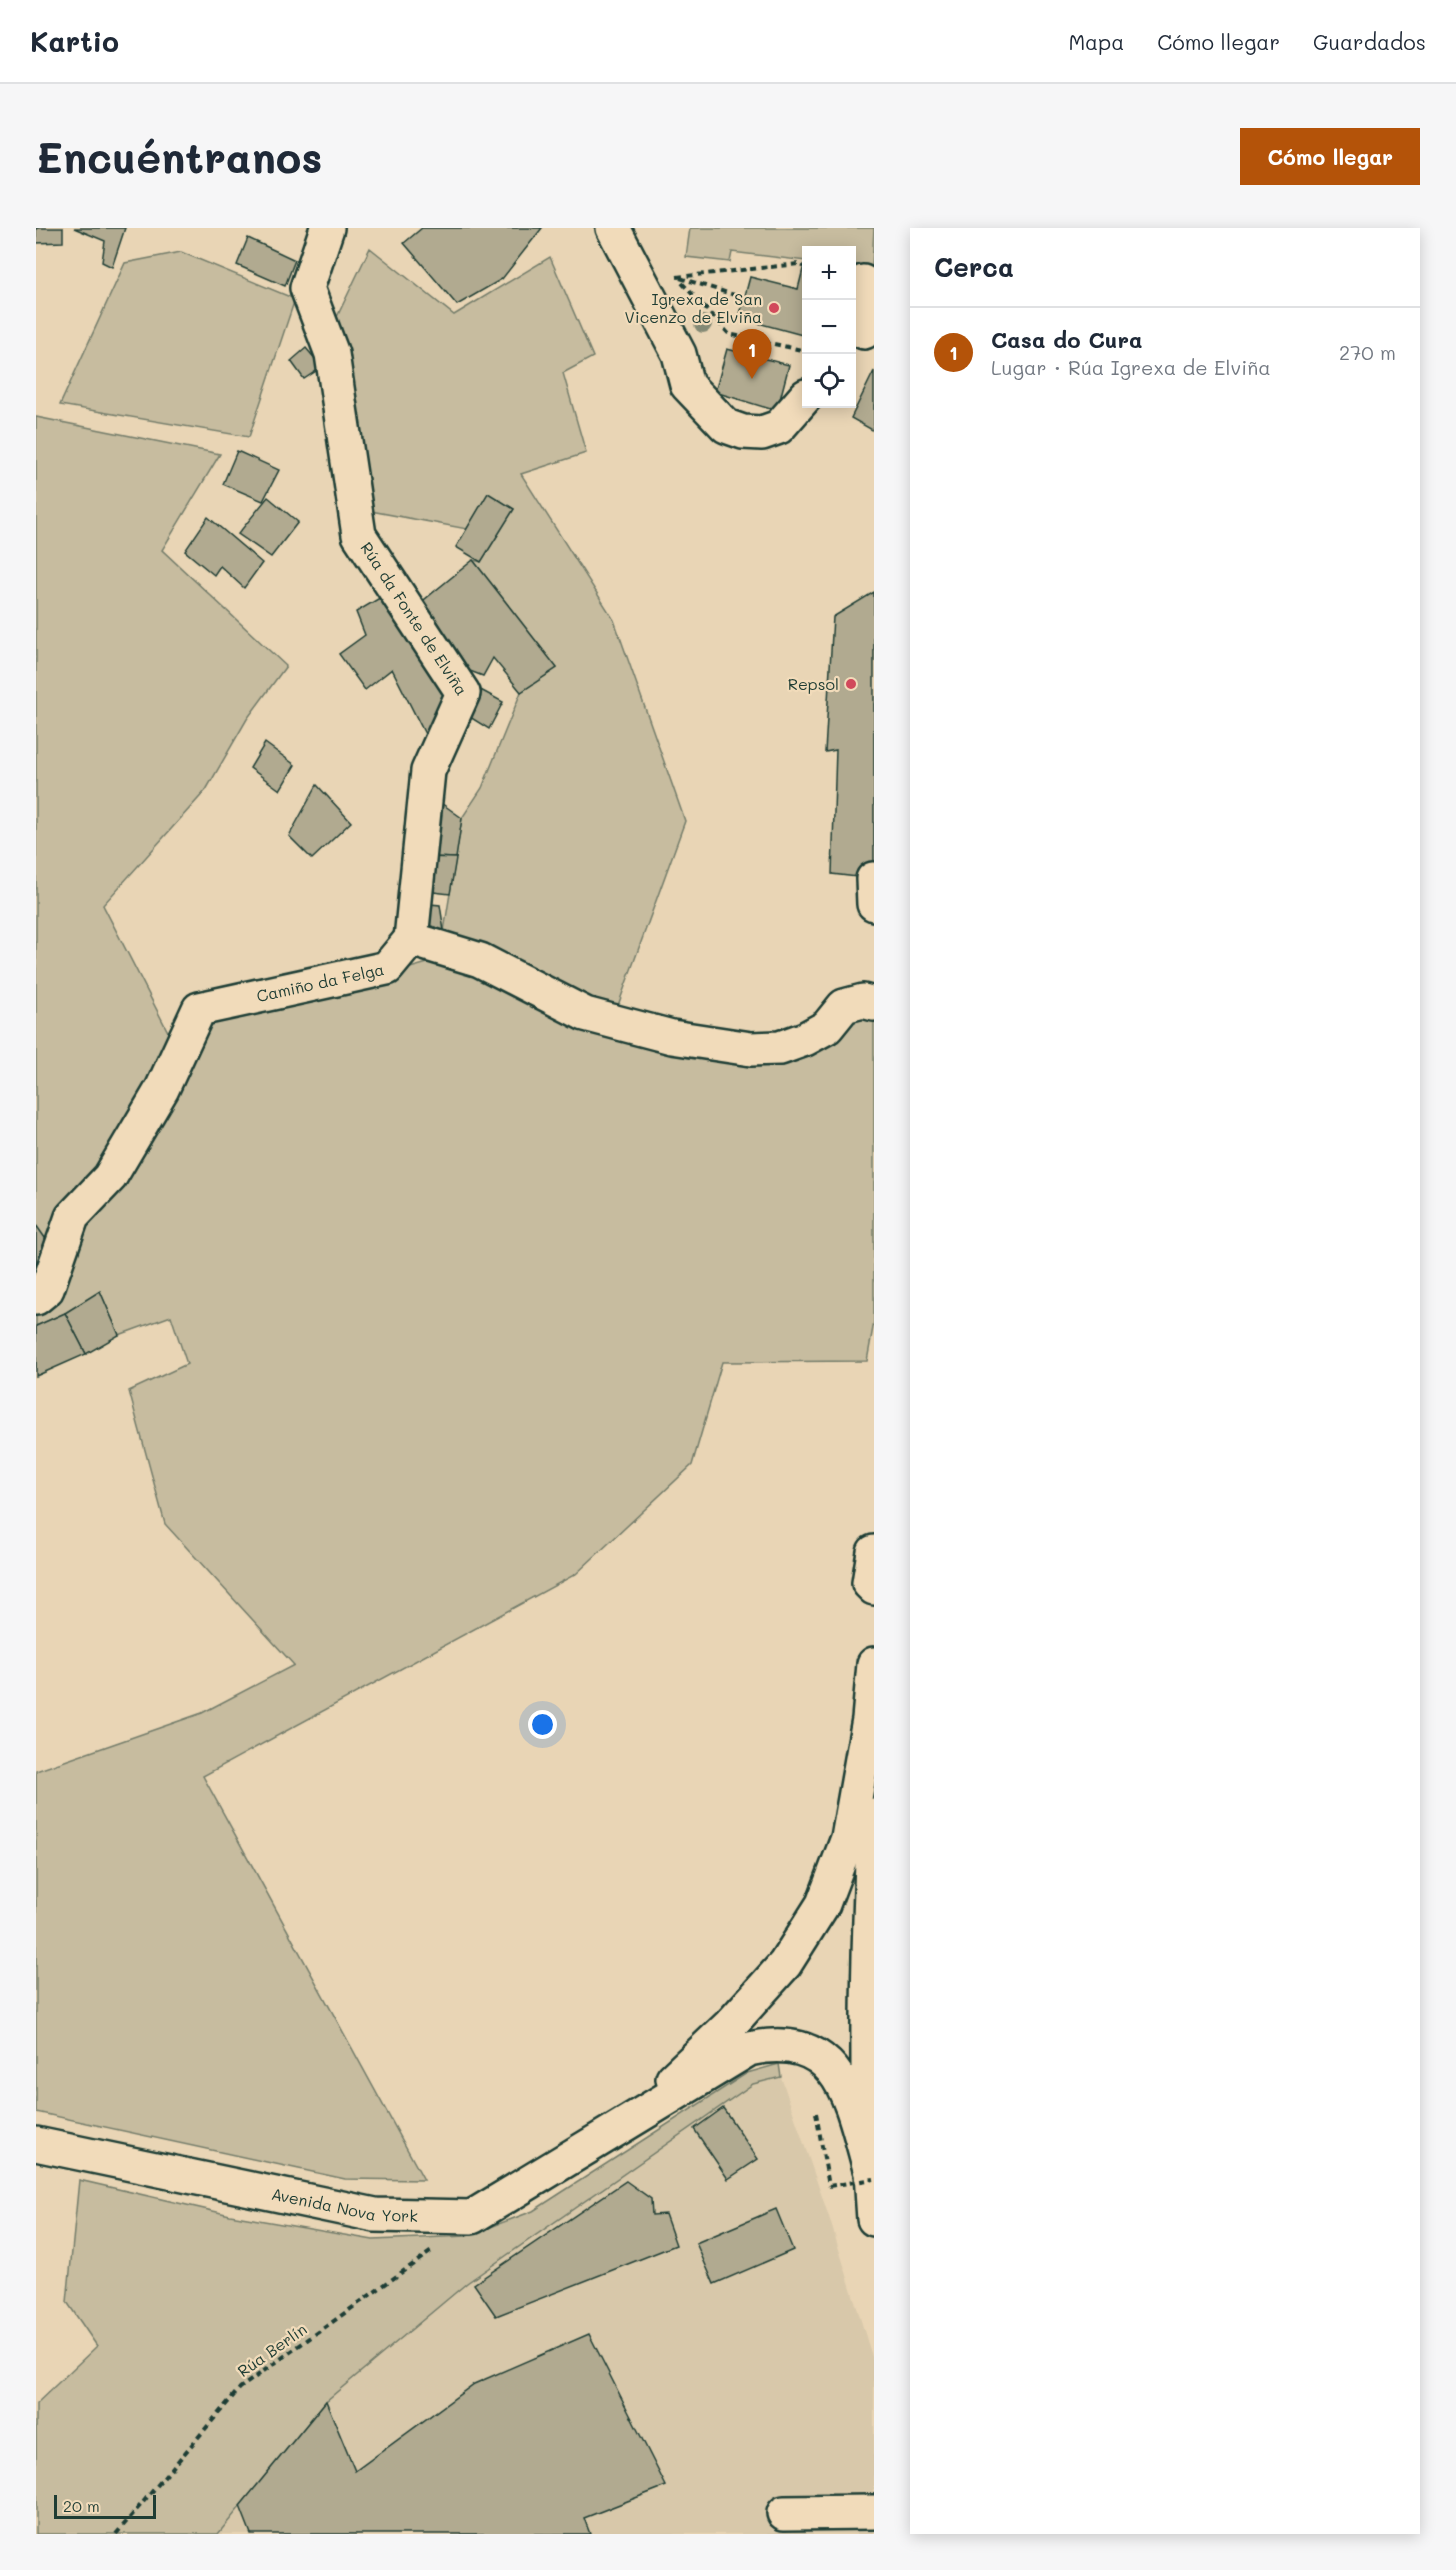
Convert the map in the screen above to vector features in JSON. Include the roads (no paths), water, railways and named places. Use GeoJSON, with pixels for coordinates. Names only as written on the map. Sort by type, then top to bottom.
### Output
{"type":"FeatureCollection","features":[{"type":"Feature","properties":{"kind":"street","name":"Rúa da Fonte de Elviña"},"geometry":{"type":"LineString","coordinates":[[327,228],[307,288],[332,354],[359,535],[463,693],[428,771],[411,939]]}},
{"type":"Feature","properties":{"kind":"street"},"geometry":{"type":"LineString","coordinates":[[613,228],[679,354],[687,385],[726,426],[743,432],[762,433],[779,427],[802,402]]}},
{"type":"Feature","properties":{"kind":"street"},"geometry":{"type":"LineString","coordinates":[[863,282],[863,336]]}},
{"type":"Feature","properties":{"kind":"street"},"geometry":{"type":"LineString","coordinates":[[411,939],[480,960],[585,1014],[672,1037],[750,1049],[780,1048],[805,1039],[827,1027],[843,1006],[863,1001],[874,1004]]}},
{"type":"Feature","properties":{"kind":"street","name":"Camiño da Felga"},"geometry":{"type":"LineString","coordinates":[[36,1298],[47,1289],[72,1217],[110,1177],[162,1089],[199,1009],[387,968],[411,939]]}},
{"type":"Feature","properties":{"kind":"street"},"geometry":{"type":"LineString","coordinates":[[874,1552],[869,1583],[874,1588]]}},
{"type":"Feature","properties":{"kind":"street"},"geometry":{"type":"LineString","coordinates":[[630,2119],[731,2024],[785,1964],[823,1904],[848,1838],[869,1719],[874,1664]]}},
{"type":"Feature","properties":{"kind":"street"},"geometry":{"type":"LineString","coordinates":[[874,1815],[867,1972],[874,2219]]}},
{"type":"Feature","properties":{"kind":"street"},"geometry":{"type":"LineString","coordinates":[[630,2119],[749,2049],[769,2045],[792,2046],[828,2063],[837,2074],[853,2109],[872,2174]]}},
{"type":"Feature","properties":{"kind":"street","name":"Avenida Nova York"},"geometry":{"type":"LineString","coordinates":[[36,2144],[375,2215],[472,2217],[630,2119]]}},
{"type":"Feature","properties":{"kind":"street"},"geometry":{"type":"LineString","coordinates":[[784,2513],[874,2512]]}},
{"type":"Feature","properties":{"kind":"place","name":"Igrexa de San Vicenzo de Elviña"},"geometry":{"type":"Point","coordinates":[774,308]}},
{"type":"Feature","properties":{"kind":"place","name":"Casa do Cura"},"geometry":{"type":"Point","coordinates":[752,379]}},
{"type":"Feature","properties":{"kind":"place","name":"Repsol"},"geometry":{"type":"Point","coordinates":[851,684]}}]}
